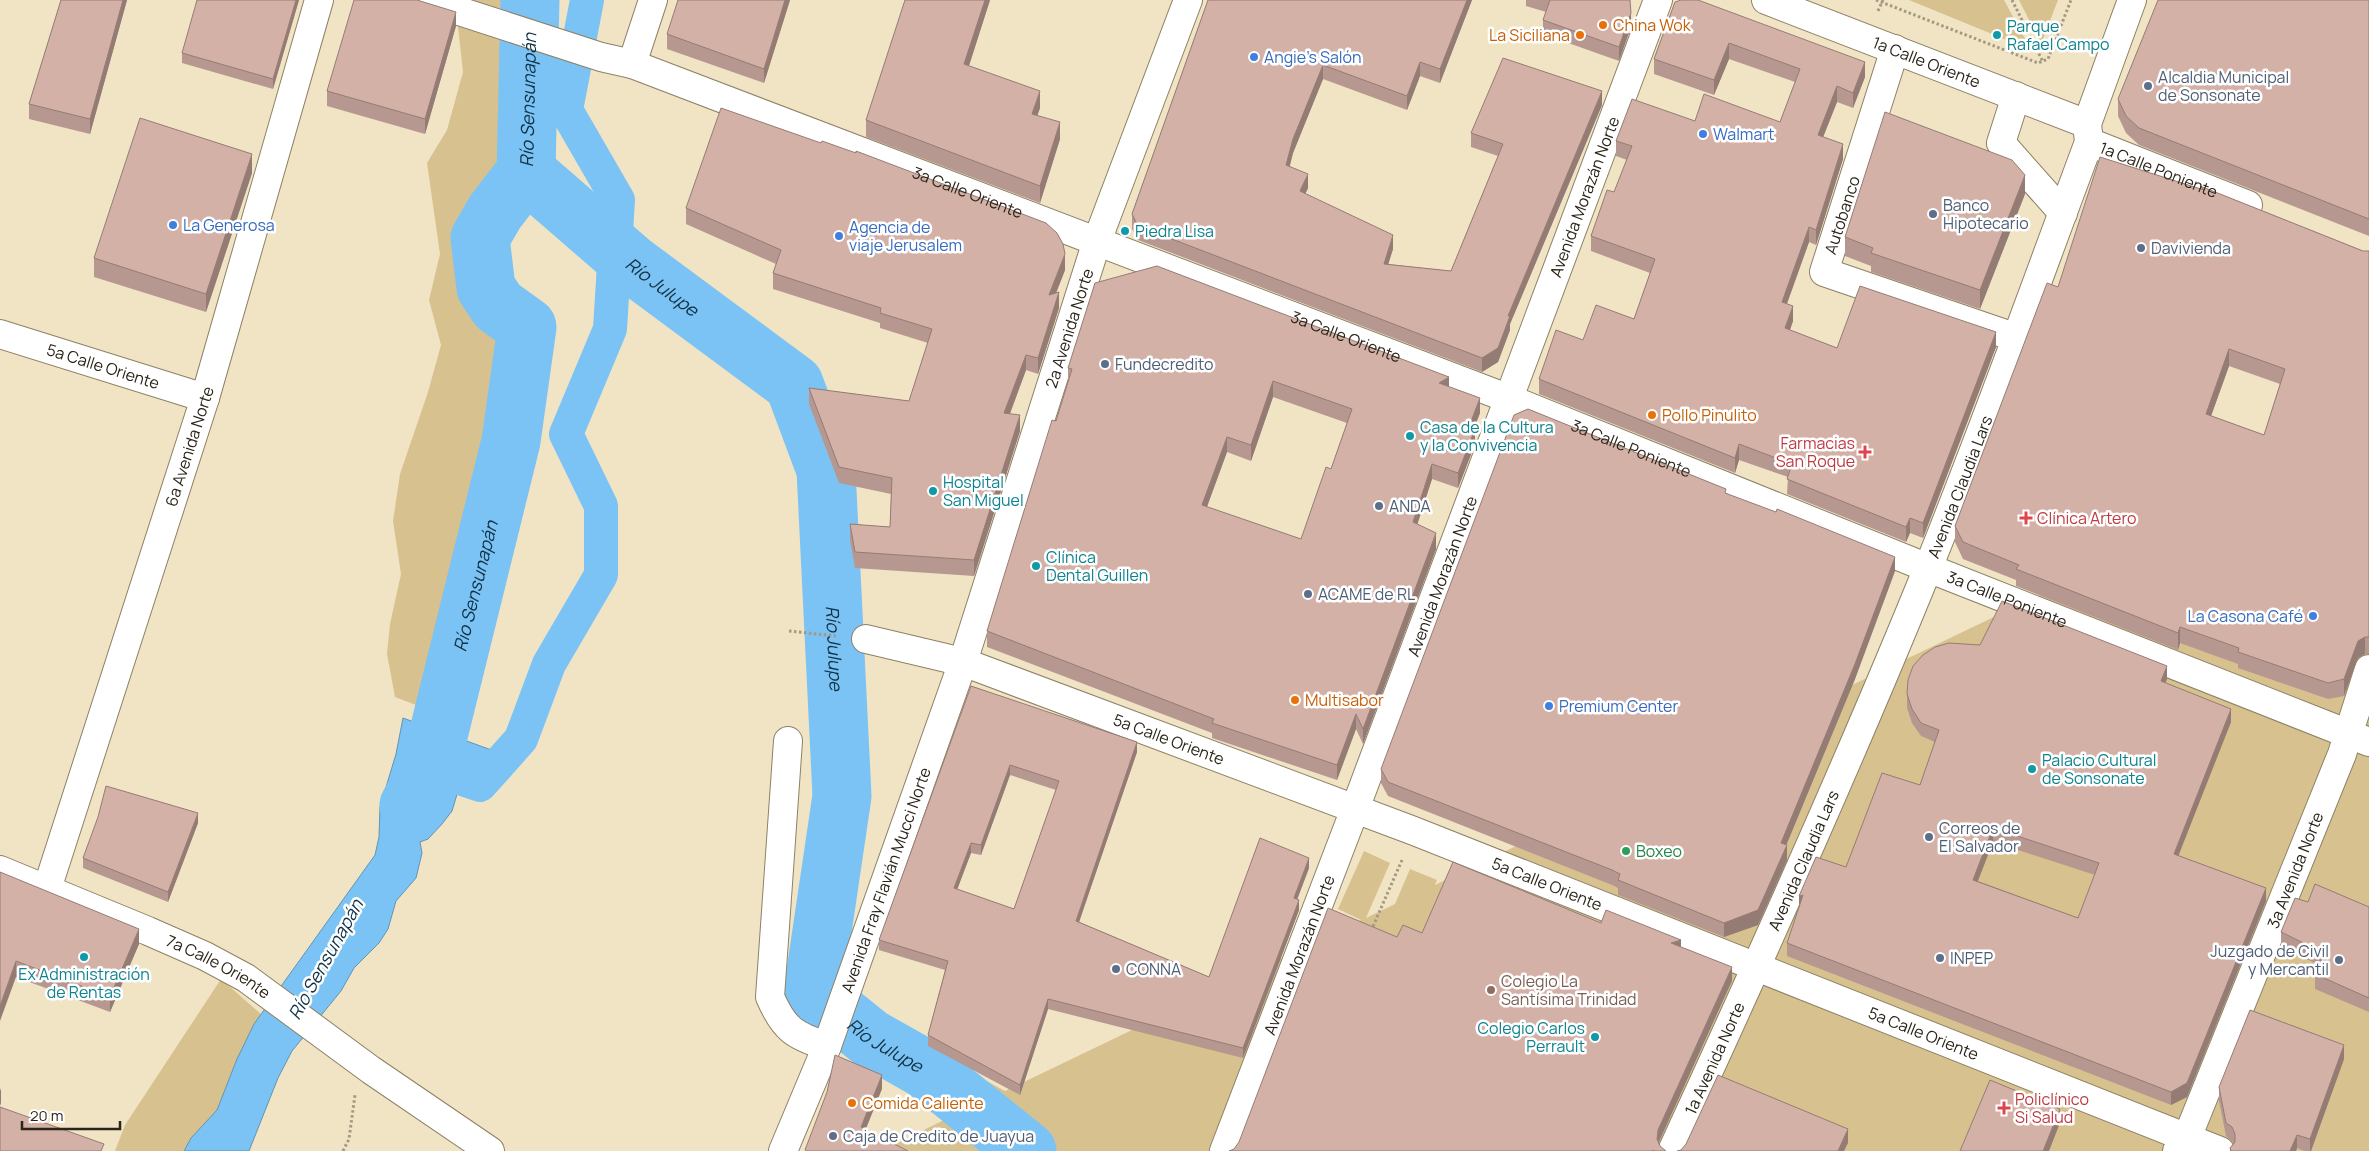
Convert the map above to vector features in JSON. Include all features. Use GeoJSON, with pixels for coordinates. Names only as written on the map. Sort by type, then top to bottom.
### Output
{"type":"FeatureCollection","features":[{"type":"Feature","properties":{"kind":"street","name":"6a Avenida Norte"},"geometry":{"type":"LineString","coordinates":[[47,889],[205,398],[319,0]]}},
{"type":"Feature","properties":{"kind":"street"},"geometry":{"type":"LineString","coordinates":[[632,64],[653,0]]}},
{"type":"Feature","properties":{"kind":"street","name":"2a Avenida Norte"},"geometry":{"type":"LineString","coordinates":[[963,662],[1097,241],[1188,0]]}},
{"type":"Feature","properties":{"kind":"street","name":"Avenida Morazán Norte"},"geometry":{"type":"LineString","coordinates":[[1224,1151],[1355,809],[1507,398],[1658,0]]}},
{"type":"Feature","properties":{"kind":"street","name":"1a Calle Oriente"},"geometry":{"type":"LineString","coordinates":[[1766,0],[2016,96],[2088,133]]}},
{"type":"Feature","properties":{"kind":"street","name":"Avenida Claudia Lars"},"geometry":{"type":"LineString","coordinates":[[1757,966],[1928,568],[2063,213],[2132,0]]}},
{"type":"Feature","properties":{"kind":"street","name":"3a Calle Oriente"},"geometry":{"type":"LineString","coordinates":[[427,1],[600,57],[632,64],[1507,398]]}},
{"type":"Feature","properties":{"kind":"street","name":"Autobanco"},"geometry":{"type":"LineString","coordinates":[[1895,49],[1824,272],[2017,338]]}},
{"type":"Feature","properties":{"kind":"street"},"geometry":{"type":"LineString","coordinates":[[2016,96],[2001,143],[2063,213]]}},
{"type":"Feature","properties":{"kind":"street","name":"1a Calle Poniente"},"geometry":{"type":"LineString","coordinates":[[2088,133],[2270,214]]}},
{"type":"Feature","properties":{"kind":"street","name":"5a Calle Oriente"},"geometry":{"type":"LineString","coordinates":[[0,334],[205,398]]}},
{"type":"Feature","properties":{"kind":"street","name":"3a Calle Poniente"},"geometry":{"type":"LineString","coordinates":[[1507,398],[1928,568],[2358,737]]}},
{"type":"Feature","properties":{"kind":"street","name":"5a Calle Oriente"},"geometry":{"type":"LineString","coordinates":[[866,639],[963,662],[1355,809],[1757,966],[2181,1145],[2220,1151]]}},
{"type":"Feature","properties":{"kind":"street","name":"Avenida Fray Flavián Mucci Norte"},"geometry":{"type":"LineString","coordinates":[[783,1151],[825,1051],[963,662]]}},
{"type":"Feature","properties":{"kind":"street","name":"3a Avenida Norte"},"geometry":{"type":"LineString","coordinates":[[2181,1145],[2342,754],[2358,737],[2369,669]]}},
{"type":"Feature","properties":{"kind":"street"},"geometry":{"type":"LineString","coordinates":[[788,741],[770,997],[780,1018],[789,1029],[825,1051]]}},
{"type":"Feature","properties":{"kind":"street","name":"7a Calle Oriente"},"geometry":{"type":"LineString","coordinates":[[0,870],[205,956],[246,978],[366,1066],[490,1151]]}},
{"type":"Feature","properties":{"kind":"street","name":"1a Avenida Norte"},"geometry":{"type":"LineString","coordinates":[[1672,1151],[1757,966]]}},
{"type":"Feature","properties":{"kind":"path"},"geometry":{"type":"LineString","coordinates":[[1876,0],[2038,64],[2048,60],[2071,0]]}},
{"type":"Feature","properties":{"kind":"path"},"geometry":{"type":"LineString","coordinates":[[2012,0],[2043,62]]}},
{"type":"Feature","properties":{"kind":"path"},"geometry":{"type":"LineString","coordinates":[[789,631],[866,639]]}},
{"type":"Feature","properties":{"kind":"path"},"geometry":{"type":"LineString","coordinates":[[1368,939],[1402,860]]}},
{"type":"Feature","properties":{"kind":"path"},"geometry":{"type":"LineString","coordinates":[[343,1151],[349,1140],[357,1086],[366,1066]]}},
{"type":"Feature","properties":{"kind":"shaded area"},"geometry":{"type":"Polygon","coordinates":[[[455,0],[512,0],[515,80],[509,159],[496,186],[468,217],[466,267],[479,309],[496,332],[505,358],[495,435],[442,689],[416,705],[395,697],[387,654],[390,624],[401,574],[393,521],[400,474],[428,392],[441,345],[429,300],[440,254],[427,163],[447,130],[463,72],[455,0]]]}},
{"type":"Feature","properties":{"kind":"shaded area"},"geometry":{"type":"Polygon","coordinates":[[[1909,0],[2004,0],[2031,50],[1909,0]]]}},
{"type":"Feature","properties":{"kind":"shaded area"},"geometry":{"type":"Polygon","coordinates":[[[2019,0],[2058,0],[2041,44],[2019,0]]]}},
{"type":"Feature","properties":{"kind":"shaded area"},"geometry":{"type":"Polygon","coordinates":[[[2369,437],[2369,1151],[881,1151],[946,1119],[884,1076],[853,1045],[867,1016],[1005,1091],[1361,920],[1338,909],[1364,851],[1390,863],[1366,918],[1395,904],[1410,869],[1437,880],[1435,885],[2369,437]]]}},
{"type":"Feature","properties":{"kind":"shaded area"},"geometry":{"type":"Polygon","coordinates":[[[221,979],[261,1014],[243,1049],[218,1109],[184,1151],[115,1151],[125,1125],[221,979]]]}},
{"type":"Feature","properties":{"kind":"water"},"geometry":{"type":"Polygon","coordinates":[[[403,718],[497,752],[477,775],[458,791],[452,811],[442,824],[428,839],[420,842],[422,853],[416,878],[396,901],[388,929],[379,943],[354,968],[341,991],[292,1051],[278,1078],[249,1151],[184,1151],[191,1138],[217,1110],[237,1059],[254,1024],[375,855],[379,837],[380,807],[396,754],[403,718]]]}},
{"type":"Feature","properties":{"kind":"building"},"geometry":{"type":"Polygon","coordinates":[[[61,0],[123,0],[90,119],[29,104],[61,0]]]}},
{"type":"Feature","properties":{"kind":"building"},"geometry":{"type":"Polygon","coordinates":[[[197,0],[296,0],[273,79],[182,53],[197,0]]]}},
{"type":"Feature","properties":{"kind":"building"},"geometry":{"type":"Polygon","coordinates":[[[354,0],[417,0],[456,12],[425,119],[327,91],[354,0]]]}},
{"type":"Feature","properties":{"kind":"building"},"geometry":{"type":"Polygon","coordinates":[[[678,0],[785,0],[764,69],[667,34],[678,0]]]}},
{"type":"Feature","properties":{"kind":"building"},"geometry":{"type":"Polygon","coordinates":[[[905,0],[985,0],[964,64],[1040,91],[1032,114],[1060,122],[1040,186],[866,120],[905,0]]]}},
{"type":"Feature","properties":{"kind":"building"},"geometry":{"type":"Polygon","coordinates":[[[1208,0],[1467,0],[1440,69],[1420,62],[1407,96],[1323,65],[1293,139],[1286,165],[1308,174],[1300,191],[1393,235],[1384,264],[1451,271],[1503,144],[1471,133],[1503,58],[1602,91],[1508,316],[1510,316],[1498,348],[1482,358],[1138,226],[1132,214],[1208,0]]]}},
{"type":"Feature","properties":{"kind":"building","name":"China Wok"},"geometry":{"type":"Polygon","coordinates":[[[1550,0],[1630,0],[1631,13],[1619,47],[1543,20],[1550,0]]]}},
{"type":"Feature","properties":{"kind":"building"},"geometry":{"type":"Polygon","coordinates":[[[1698,0],[1865,62],[1853,93],[1837,86],[1818,135],[1843,144],[1816,230],[1809,227],[1782,302],[1793,306],[1785,328],[1837,348],[1860,286],[1996,332],[1923,523],[1910,518],[1906,527],[1787,479],[1792,464],[1739,444],[1735,458],[1539,379],[1556,330],[1583,340],[1596,305],[1634,319],[1655,259],[1591,236],[1607,190],[1614,192],[1632,146],[1616,141],[1632,99],[1695,121],[1704,94],[1780,122],[1800,69],[1729,43],[1714,80],[1654,59],[1675,2],[1698,0]]]}},
{"type":"Feature","properties":{"kind":"building"},"geometry":{"type":"Polygon","coordinates":[[[2158,0],[2369,0],[2369,219],[2139,128],[2126,116],[2118,99],[2158,0]]]}},
{"type":"Feature","properties":{"kind":"building"},"geometry":{"type":"Polygon","coordinates":[[[721,108],[821,143],[822,141],[856,153],[856,151],[1046,223],[1057,233],[1063,244],[1065,254],[1049,295],[1059,292],[1038,358],[1026,355],[1004,413],[1020,415],[974,560],[855,552],[850,524],[890,527],[892,478],[839,467],[809,388],[909,401],[932,329],[880,313],[881,308],[773,273],[781,250],[686,208],[721,108]]]}},
{"type":"Feature","properties":{"kind":"building","name":"Banco Hipotecario"},"geometry":{"type":"Polygon","coordinates":[[[1885,112],[2012,160],[2025,175],[1980,290],[1871,253],[1873,248],[1845,237],[1885,112]]]}},
{"type":"Feature","properties":{"kind":"building","name":"La Generosa"},"geometry":{"type":"Polygon","coordinates":[[[140,118],[252,154],[206,294],[94,258],[140,118]]]}},
{"type":"Feature","properties":{"kind":"building"},"geometry":{"type":"Polygon","coordinates":[[[2100,157],[2204,190],[2200,186],[2363,251],[2369,251],[2369,637],[2358,641],[2344,679],[2328,683],[2238,652],[2239,648],[2180,627],[2178,633],[2016,569],[2019,565],[1963,542],[1955,526],[2047,283],[2058,287],[2100,157]],[[2229,349],[2206,414],[2264,435],[2285,369],[2229,349]]]}},
{"type":"Feature","properties":{"kind":"building"},"geometry":{"type":"Polygon","coordinates":[[[1157,266],[1449,377],[1439,383],[1480,398],[1467,432],[1475,429],[1458,473],[1432,464],[1413,522],[1436,533],[1363,729],[1356,714],[1337,765],[1212,723],[1214,719],[987,631],[1052,420],[1056,421],[1072,369],[1068,368],[1095,283],[1157,266]],[[1273,381],[1251,445],[1227,437],[1202,505],[1301,539],[1326,467],[1331,469],[1352,409],[1273,381]]]}},
{"type":"Feature","properties":{"kind":"building"},"geometry":{"type":"Polygon","coordinates":[[[1528,409],[1726,489],[1725,493],[1776,512],[1777,509],[1895,557],[1855,664],[1781,843],[1787,845],[1758,910],[1724,923],[1618,880],[1620,874],[1612,870],[1388,782],[1381,769],[1514,415],[1528,409]]]}},
{"type":"Feature","properties":{"kind":"building"},"geometry":{"type":"Polygon","coordinates":[[[2002,601],[2167,666],[2161,681],[2231,709],[2174,854],[2266,888],[2187,1083],[2171,1092],[1787,943],[1803,895],[1799,896],[1816,857],[1846,867],[1882,773],[1920,785],[1939,730],[1921,723],[1912,709],[1907,694],[1908,680],[1913,666],[1923,655],[1935,647],[1949,643],[1980,645],[2002,601]],[[1993,828],[1973,880],[2078,918],[2099,863],[1993,828]]]}},
{"type":"Feature","properties":{"kind":"building"},"geometry":{"type":"Polygon","coordinates":[[[971,686],[1137,742],[1076,921],[1209,977],[1260,838],[1309,858],[1294,898],[1299,900],[1243,1048],[1048,999],[1020,1085],[928,1035],[948,961],[879,940],[971,686]],[[1010,765],[981,845],[971,843],[954,888],[1014,909],[1059,781],[1010,765]]]}},
{"type":"Feature","properties":{"kind":"building"},"geometry":{"type":"Polygon","coordinates":[[[106,786],[198,813],[168,892],[83,858],[98,817],[106,786]]]}},
{"type":"Feature","properties":{"kind":"building"},"geometry":{"type":"Polygon","coordinates":[[[1453,862],[1601,923],[1606,910],[1681,940],[1671,943],[1732,967],[1658,1130],[1657,1139],[1660,1146],[1666,1151],[1229,1151],[1234,1149],[1239,1142],[1328,908],[1397,937],[1403,925],[1422,933],[1453,862]]]}},
{"type":"Feature","properties":{"kind":"building","name":"Ex Administración de Rentas"},"geometry":{"type":"Polygon","coordinates":[[[0,872],[139,929],[110,997],[16,961],[0,1006],[0,872]]]}},
{"type":"Feature","properties":{"kind":"building","name":"Juzgado de Civil y Mercantil"},"geometry":{"type":"Polygon","coordinates":[[[2315,884],[2369,907],[2369,998],[2315,974],[2324,953],[2281,932],[2295,898],[2308,902],[2315,884]]]}},
{"type":"Feature","properties":{"kind":"building"},"geometry":{"type":"Polygon","coordinates":[[[2250,1010],[2344,1045],[2310,1139],[2297,1135],[2290,1151],[2231,1151],[2230,1148],[2235,1142],[2235,1134],[2232,1127],[2226,1123],[2219,1087],[2250,1010]]]}},
{"type":"Feature","properties":{"kind":"building"},"geometry":{"type":"Polygon","coordinates":[[[835,1055],[882,1075],[861,1127],[908,1151],[805,1150],[827,1092],[835,1055]]]}},
{"type":"Feature","properties":{"kind":"building"},"geometry":{"type":"Polygon","coordinates":[[[1718,1075],[1848,1129],[1838,1151],[1677,1151],[1681,1150],[1686,1144],[1718,1075]]]}},
{"type":"Feature","properties":{"kind":"building","name":"Policlínico Si Salud"},"geometry":{"type":"Polygon","coordinates":[[[1990,1080],[2060,1109],[2043,1151],[1960,1151],[1990,1080]]]}},
{"type":"Feature","properties":{"kind":"building"},"geometry":{"type":"Polygon","coordinates":[[[0,1107],[104,1144],[101,1151],[0,1151],[0,1107]]]}},
{"type":"Feature","properties":{"kind":"waterway","name":"Río Sensunapán"},"geometry":{"type":"LineString","coordinates":[[409,805],[430,768],[511,441],[527,327],[498,306],[486,288],[480,238],[495,212],[526,172],[530,0]]}},
{"type":"Feature","properties":{"kind":"waterway"},"geometry":{"type":"LineString","coordinates":[[430,768],[480,785],[521,739],[549,664],[601,575],[601,506],[566,434],[610,329],[618,200],[566,110],[587,0]]}},
{"type":"Feature","properties":{"kind":"waterway","name":"Río Julupe"},"geometry":{"type":"LineString","coordinates":[[526,172],[632,264],[794,384],[826,470],[842,796],[813,992],[870,1038],[925,1069],[1027,1151]]}},
{"type":"Feature","properties":{"kind":"place","name":"China Wok"},"geometry":{"type":"Point","coordinates":[1603,25]}},
{"type":"Feature","properties":{"kind":"place","name":"La Siciliana"},"geometry":{"type":"Point","coordinates":[1580,35]}},
{"type":"Feature","properties":{"kind":"place","name":"Parque Rafael Campo"},"geometry":{"type":"Point","coordinates":[1997,35]}},
{"type":"Feature","properties":{"kind":"place","name":"Angie's Salón"},"geometry":{"type":"Point","coordinates":[1254,57]}},
{"type":"Feature","properties":{"kind":"place","name":"Alcaldia Municipal de Sonsonate"},"geometry":{"type":"Point","coordinates":[2148,86]}},
{"type":"Feature","properties":{"kind":"place","name":"Walmart"},"geometry":{"type":"Point","coordinates":[1703,134]}},
{"type":"Feature","properties":{"kind":"place","name":"Banco Hipotecario"},"geometry":{"type":"Point","coordinates":[1933,214]}},
{"type":"Feature","properties":{"kind":"place","name":"La Generosa"},"geometry":{"type":"Point","coordinates":[173,225]}},
{"type":"Feature","properties":{"kind":"place","name":"Piedra Lisa"},"geometry":{"type":"Point","coordinates":[1125,231]}},
{"type":"Feature","properties":{"kind":"place","name":"Agencia de viaje Jerusalem"},"geometry":{"type":"Point","coordinates":[839,236]}},
{"type":"Feature","properties":{"kind":"place","name":"Davivienda"},"geometry":{"type":"Point","coordinates":[2141,248]}},
{"type":"Feature","properties":{"kind":"place","name":"Fundecredito"},"geometry":{"type":"Point","coordinates":[1105,364]}},
{"type":"Feature","properties":{"kind":"place","name":"Pollo Pinulito"},"geometry":{"type":"Point","coordinates":[1652,415]}},
{"type":"Feature","properties":{"kind":"place","name":"Casa de la Cultura y la Convivencia"},"geometry":{"type":"Point","coordinates":[1410,436]}},
{"type":"Feature","properties":{"kind":"place","name":"Farmacias San Roque"},"geometry":{"type":"Point","coordinates":[1865,452]}},
{"type":"Feature","properties":{"kind":"place","name":"Hospital San Miguel"},"geometry":{"type":"Point","coordinates":[933,491]}},
{"type":"Feature","properties":{"kind":"place","name":"ANDA"},"geometry":{"type":"Point","coordinates":[1379,506]}},
{"type":"Feature","properties":{"kind":"place","name":"Clínica Artero"},"geometry":{"type":"Point","coordinates":[2026,518]}},
{"type":"Feature","properties":{"kind":"place","name":"Clínica Dental Guillen"},"geometry":{"type":"Point","coordinates":[1036,566]}},
{"type":"Feature","properties":{"kind":"place","name":"ACAME de RL"},"geometry":{"type":"Point","coordinates":[1308,594]}},
{"type":"Feature","properties":{"kind":"place","name":"La Casona Café"},"geometry":{"type":"Point","coordinates":[2313,616]}},
{"type":"Feature","properties":{"kind":"place","name":"Multisabor"},"geometry":{"type":"Point","coordinates":[1295,700]}},
{"type":"Feature","properties":{"kind":"place","name":"Premium Center"},"geometry":{"type":"Point","coordinates":[1549,706]}},
{"type":"Feature","properties":{"kind":"place","name":"Palacio Cultural de Sonsonate"},"geometry":{"type":"Point","coordinates":[2032,769]}},
{"type":"Feature","properties":{"kind":"place","name":"Correos de El Salvador"},"geometry":{"type":"Point","coordinates":[1929,837]}},
{"type":"Feature","properties":{"kind":"place","name":"Boxeo"},"geometry":{"type":"Point","coordinates":[1626,851]}},
{"type":"Feature","properties":{"kind":"place","name":"Ex Administración de Rentas"},"geometry":{"type":"Point","coordinates":[84,957]}},
{"type":"Feature","properties":{"kind":"place","name":"INPEP"},"geometry":{"type":"Point","coordinates":[1940,958]}},
{"type":"Feature","properties":{"kind":"place","name":"Juzgado de Civil y Mercantil"},"geometry":{"type":"Point","coordinates":[2339,960]}},
{"type":"Feature","properties":{"kind":"place","name":"CONNA"},"geometry":{"type":"Point","coordinates":[1116,969]}},
{"type":"Feature","properties":{"kind":"place","name":"Colegio La Santísima Trinidad"},"geometry":{"type":"Point","coordinates":[1491,990]}},
{"type":"Feature","properties":{"kind":"place","name":"Colegio Carlos Perrault"},"geometry":{"type":"Point","coordinates":[1595,1037]}},
{"type":"Feature","properties":{"kind":"place","name":"Comida Caliente"},"geometry":{"type":"Point","coordinates":[852,1103]}},
{"type":"Feature","properties":{"kind":"place","name":"Policlínico Si Salud"},"geometry":{"type":"Point","coordinates":[2004,1108]}},
{"type":"Feature","properties":{"kind":"place","name":"Caja de Credito de Juayua"},"geometry":{"type":"Point","coordinates":[833,1136]}}]}
